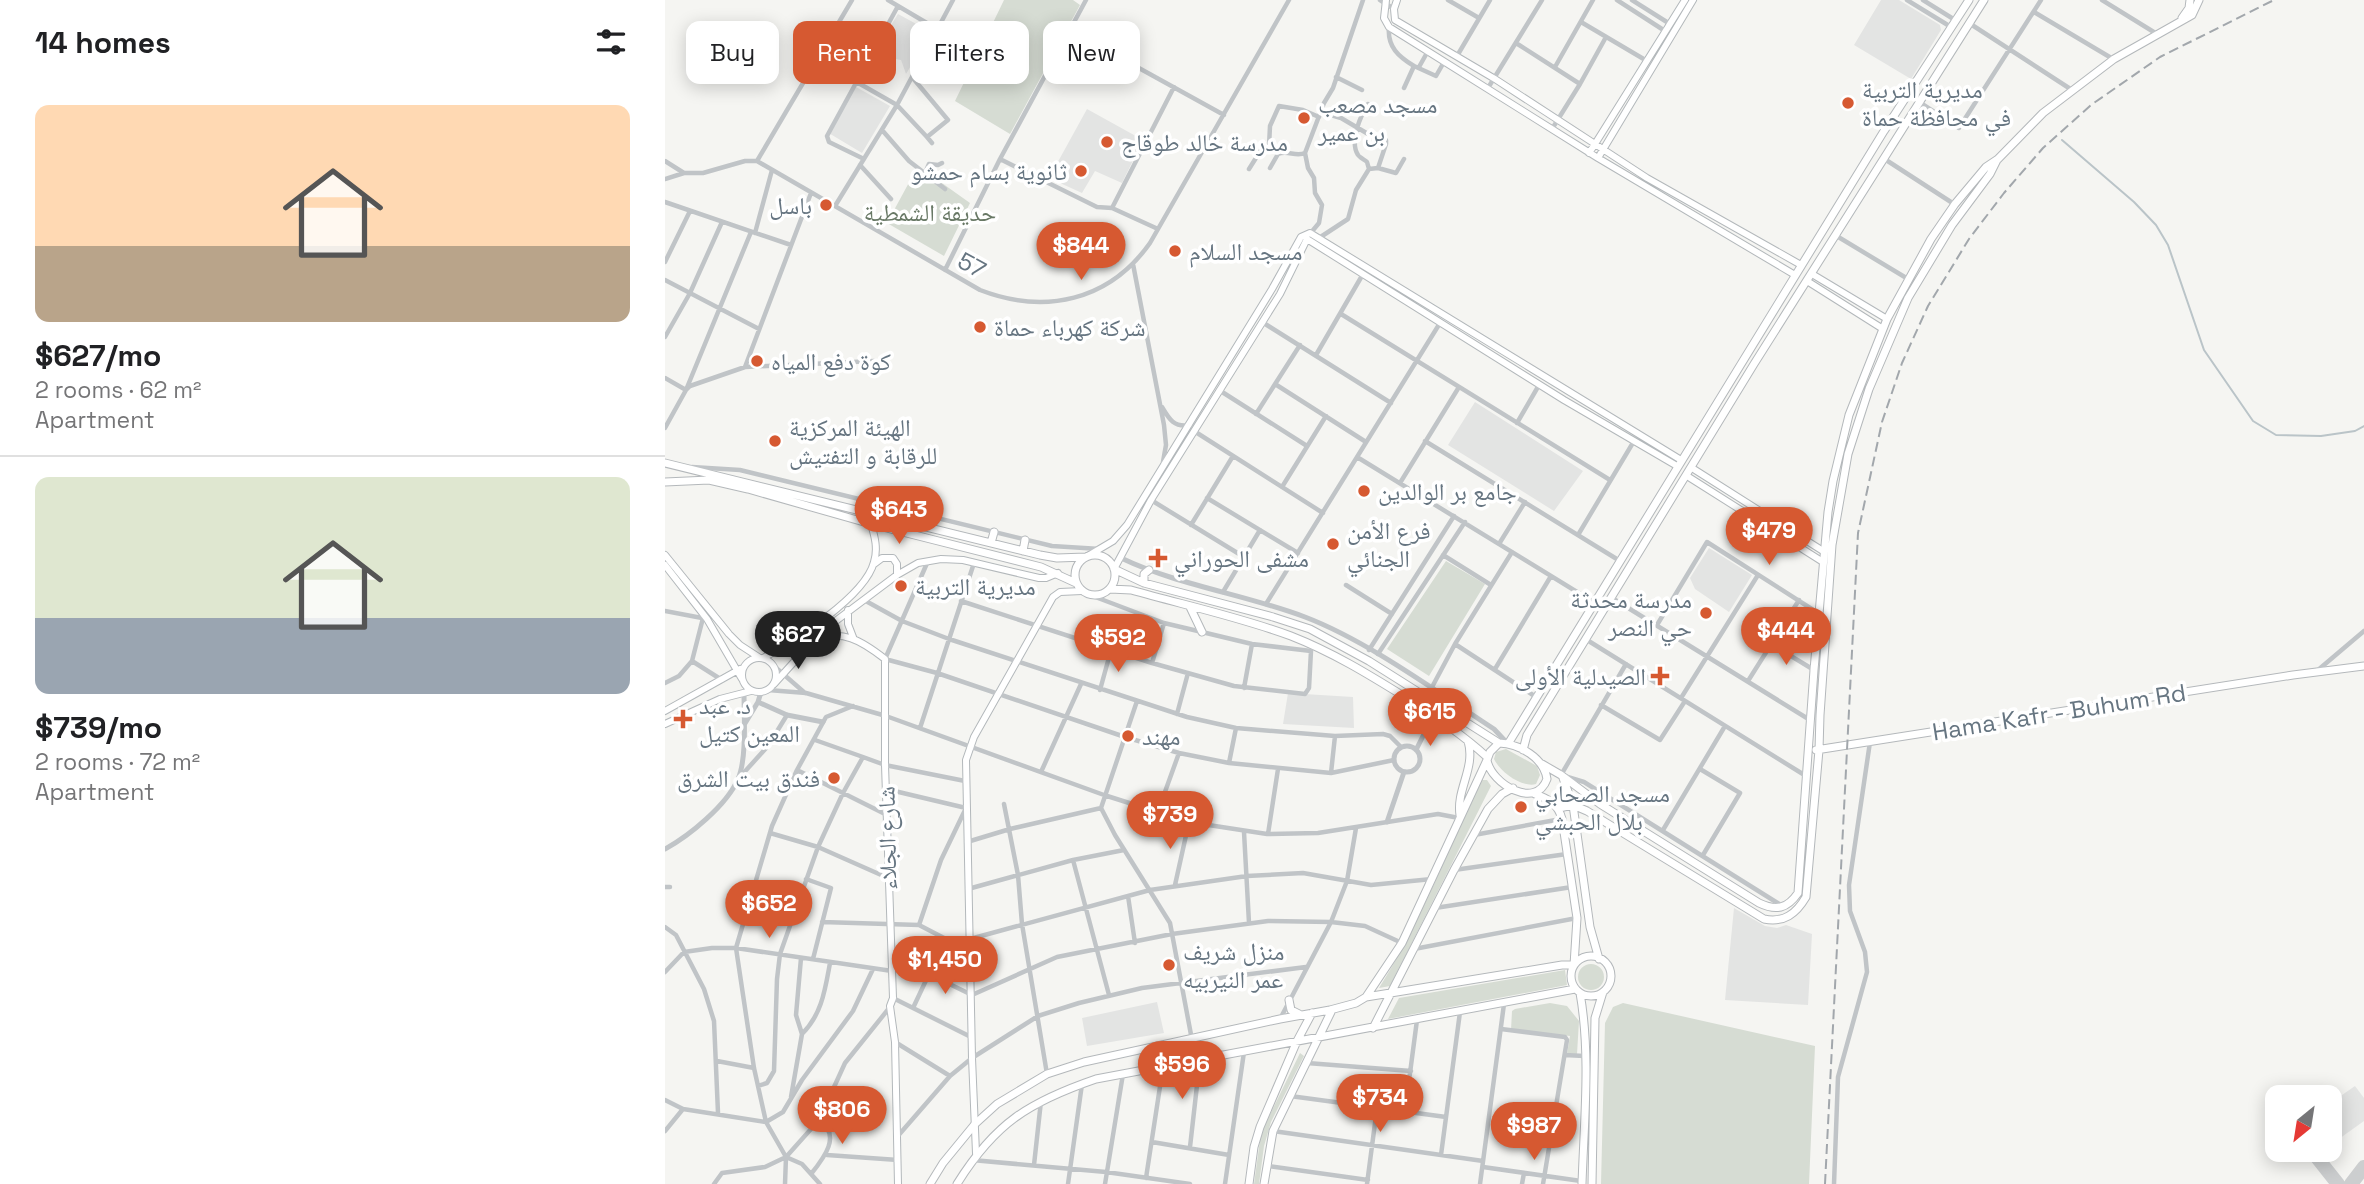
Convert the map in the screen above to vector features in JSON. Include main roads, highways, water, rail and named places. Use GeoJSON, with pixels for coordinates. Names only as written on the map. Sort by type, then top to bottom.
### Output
{"type":"FeatureCollection","features":[{"type":"Feature","properties":{"kind":"main road"},"geometry":{"type":"LineString","coordinates":[[1397,0],[1395,20],[1495,79],[1603,150],[1801,265]]}},
{"type":"Feature","properties":{"kind":"main road"},"geometry":{"type":"LineString","coordinates":[[1589,153],[1685,0]]}},
{"type":"Feature","properties":{"kind":"main road"},"geometry":{"type":"LineString","coordinates":[[1598,158],[1693,0]]}},
{"type":"Feature","properties":{"kind":"main road"},"geometry":{"type":"LineString","coordinates":[[1366,997],[1402,943],[1487,759],[1504,743],[1537,698],[1801,265],[1969,0]]}},
{"type":"Feature","properties":{"kind":"main road"},"geometry":{"type":"LineString","coordinates":[[1523,750],[1527,735],[1686,476],[1984,0]]}},
{"type":"Feature","properties":{"kind":"main road"},"geometry":{"type":"LineString","coordinates":[[2179,21],[2189,8],[2190,0]]}},
{"type":"Feature","properties":{"kind":"main road"},"geometry":{"type":"LineString","coordinates":[[665,463],[1023,551],[1056,558],[1100,556],[1106,558],[1114,569],[1144,583],[1310,629],[1369,661],[1504,743],[1523,750],[1600,804],[1759,903],[1772,909],[1785,907],[1798,893],[1823,551],[1833,481],[1849,415],[1887,319],[1931,239],[1955,204],[1986,167],[2043,113],[2114,59],[2192,15],[2199,0]]}},
{"type":"Feature","properties":{"kind":"main road"},"geometry":{"type":"LineString","coordinates":[[1384,1],[1384,18],[1389,27],[1589,153],[1795,275]]}},
{"type":"Feature","properties":{"kind":"main road"},"geometry":{"type":"LineString","coordinates":[[1559,808],[1573,805],[1618,828],[1764,919],[1785,919],[1798,910],[1806,897],[1837,512],[1848,454],[1858,419],[1893,328],[1929,261],[1990,174],[1997,159]]}},
{"type":"Feature","properties":{"kind":"main road"},"geometry":{"type":"LineString","coordinates":[[1308,236],[1363,274],[1539,385],[1634,441],[1679,463]]}},
{"type":"Feature","properties":{"kind":"main road"},"geometry":{"type":"LineString","coordinates":[[1110,589],[1114,569],[1132,533],[1284,287],[1308,236]]}},
{"type":"Feature","properties":{"kind":"main road"},"geometry":{"type":"LineString","coordinates":[[1076,583],[1075,571],[1081,560],[1101,549],[1127,525],[1301,237],[1319,238],[1679,463]]}},
{"type":"Feature","properties":{"kind":"main road"},"geometry":{"type":"LineString","coordinates":[[1809,277],[1887,319]]}},
{"type":"Feature","properties":{"kind":"main road"},"geometry":{"type":"LineString","coordinates":[[1809,277],[1883,329]]}},
{"type":"Feature","properties":{"kind":"main road"},"geometry":{"type":"LineString","coordinates":[[1692,468],[1823,551]]}},
{"type":"Feature","properties":{"kind":"main road"},"geometry":{"type":"LineString","coordinates":[[1686,476],[1823,562]]}},
{"type":"Feature","properties":{"kind":"main road"},"geometry":{"type":"LineString","coordinates":[[666,482],[709,480],[748,489],[871,524],[1020,561],[1058,573],[1076,583],[1086,593]]}},
{"type":"Feature","properties":{"kind":"main road"},"geometry":{"type":"LineString","coordinates":[[1828,512],[1837,512]]}},
{"type":"Feature","properties":{"kind":"main road"},"geometry":{"type":"LineString","coordinates":[[871,524],[876,544],[874,564]]}},
{"type":"Feature","properties":{"kind":"main road"},"geometry":{"type":"LineString","coordinates":[[991,543],[995,532]]}},
{"type":"Feature","properties":{"kind":"main road"},"geometry":{"type":"LineString","coordinates":[[1023,551],[1025,540]]}},
{"type":"Feature","properties":{"kind":"main road"},"geometry":{"type":"LineString","coordinates":[[665,555],[729,634],[740,645],[774,666],[776,678],[767,689]]}},
{"type":"Feature","properties":{"kind":"main road"},"geometry":{"type":"LineString","coordinates":[[665,711],[722,680],[751,660],[762,658],[785,646],[853,594],[881,558],[893,558],[898,564],[897,575]]}},
{"type":"Feature","properties":{"kind":"main road"},"geometry":{"type":"LineString","coordinates":[[665,724],[720,699],[767,689],[813,641],[848,610],[906,568],[929,561],[951,559],[1039,578],[1058,573]]}},
{"type":"Feature","properties":{"kind":"main road"},"geometry":{"type":"LineString","coordinates":[[665,565],[741,668],[742,679],[752,691]]}},
{"type":"Feature","properties":{"kind":"main road"},"geometry":{"type":"LineString","coordinates":[[1144,583],[1144,574],[1149,570]]}},
{"type":"Feature","properties":{"kind":"main road"},"geometry":{"type":"LineString","coordinates":[[974,1157],[966,760],[970,746],[998,694],[1056,594],[1101,594],[1110,589],[1131,590],[1288,635],[1319,647],[1374,678],[1466,737],[1487,759],[1488,767],[1494,775],[1513,788],[1535,794],[1559,808],[1577,918],[1571,977],[1583,1013],[1582,1182]]}},
{"type":"Feature","properties":{"kind":"main road"},"geometry":{"type":"LineString","coordinates":[[1190,607],[1202,632]]}},
{"type":"Feature","properties":{"kind":"main road"},"geometry":{"type":"LineString","coordinates":[[813,641],[837,635],[853,637],[848,624],[848,610]]}},
{"type":"Feature","properties":{"kind":"main road","name":"شارع الجلاء"},"geometry":{"type":"LineString","coordinates":[[853,637],[885,659],[885,765],[893,998],[890,1006],[895,1042],[898,1184]]}},
{"type":"Feature","properties":{"kind":"main road"},"geometry":{"type":"LineString","coordinates":[[1816,640],[1825,640]]}},
{"type":"Feature","properties":{"kind":"main road","name":"Hama Kafr - Buhum Rd"},"geometry":{"type":"LineString","coordinates":[[1808,750],[2364,666]]}},
{"type":"Feature","properties":{"kind":"main road"},"geometry":{"type":"LineString","coordinates":[[1459,817],[1460,799],[1470,761],[1466,737]]}},
{"type":"Feature","properties":{"kind":"main road"},"geometry":{"type":"LineString","coordinates":[[1535,794],[1544,787],[1547,779],[1542,764]]}},
{"type":"Feature","properties":{"kind":"main road"},"geometry":{"type":"LineString","coordinates":[[1561,775],[1573,805],[1590,927],[1599,959]]}},
{"type":"Feature","properties":{"kind":"main road"},"geometry":{"type":"LineString","coordinates":[[1373,1028],[1474,835],[1494,801],[1513,788]]}},
{"type":"Feature","properties":{"kind":"main road"},"geometry":{"type":"LineString","coordinates":[[930,1184],[943,1163],[975,1124],[997,1104],[1047,1074],[1084,1062],[1332,1010],[1366,997],[1574,965],[1584,957],[1599,959],[1607,964],[1611,976],[1595,1018],[1592,1184]]}},
{"type":"Feature","properties":{"kind":"main road"},"geometry":{"type":"LineString","coordinates":[[957,1184],[974,1157],[1019,1113],[1058,1092],[1082,1083],[1198,1059],[1577,991],[1592,996],[1603,992]]}},
{"type":"Feature","properties":{"kind":"main road"},"geometry":{"type":"LineString","coordinates":[[1289,1000],[1291,1010],[1307,1014]]}},
{"type":"Feature","properties":{"kind":"main road"},"geometry":{"type":"LineString","coordinates":[[1263,1184],[1273,1131],[1332,1010]]}},
{"type":"Feature","properties":{"kind":"main road"},"geometry":{"type":"LineString","coordinates":[[1249,1184],[1259,1127],[1307,1014]]}},
{"type":"Feature","properties":{"kind":"main road"},"geometry":{"type":"LineString","coordinates":[[1192,1040],[1198,1059]]}},
{"type":"Feature","properties":{"kind":"waterway"},"geometry":{"type":"LineString","coordinates":[[2062,140],[2134,202],[2156,225],[2168,245],[2204,350],[2253,421],[2276,435],[2321,436],[2355,431],[2364,426]]}},
{"type":"Feature","properties":{"kind":"railway"},"geometry":{"type":"LineString","coordinates":[[1825,1184],[1858,533],[1882,422],[1902,363],[1928,306],[1969,239],[2043,148],[2091,105],[2160,57],[2274,0]]}},
{"type":"Feature","properties":{"kind":"place","name":"مديرية التربية في محافظة حماة"},"geometry":{"type":"Point","coordinates":[1848,103]}},
{"type":"Feature","properties":{"kind":"place","name":"مسجد مصعب بن عمير"},"geometry":{"type":"Point","coordinates":[1304,118]}},
{"type":"Feature","properties":{"kind":"place","name":"مدرسة خالد طوقاج"},"geometry":{"type":"Point","coordinates":[1107,142]}},
{"type":"Feature","properties":{"kind":"place","name":"ثانوية بسام حمشو"},"geometry":{"type":"Point","coordinates":[1081,171]}},
{"type":"Feature","properties":{"kind":"place","name":"باسل"},"geometry":{"type":"Point","coordinates":[826,205]}},
{"type":"Feature","properties":{"kind":"place","name":"مسجد السلام"},"geometry":{"type":"Point","coordinates":[1175,251]}},
{"type":"Feature","properties":{"kind":"place","name":"شركة كهرباء حماة"},"geometry":{"type":"Point","coordinates":[980,327]}},
{"type":"Feature","properties":{"kind":"place","name":"كوة دفع المياه"},"geometry":{"type":"Point","coordinates":[757,361]}},
{"type":"Feature","properties":{"kind":"place","name":"الهيئة المركزية للرقابة و التفتيش"},"geometry":{"type":"Point","coordinates":[775,441]}},
{"type":"Feature","properties":{"kind":"place","name":"جامع بر الوالدين"},"geometry":{"type":"Point","coordinates":[1364,491]}},
{"type":"Feature","properties":{"kind":"place","name":"فرع الأمن الجنائي"},"geometry":{"type":"Point","coordinates":[1333,544]}},
{"type":"Feature","properties":{"kind":"place","name":"مشفى الحوراني"},"geometry":{"type":"Point","coordinates":[1158,558]}},
{"type":"Feature","properties":{"kind":"place","name":"مديرية التربية"},"geometry":{"type":"Point","coordinates":[901,586]}},
{"type":"Feature","properties":{"kind":"place","name":"مدرسة محدثة حي النصر"},"geometry":{"type":"Point","coordinates":[1706,613]}},
{"type":"Feature","properties":{"kind":"place","name":"الصيدلية الأولى"},"geometry":{"type":"Point","coordinates":[1660,676]}},
{"type":"Feature","properties":{"kind":"place","name":"د. عبد المعين كتيل"},"geometry":{"type":"Point","coordinates":[683,719]}},
{"type":"Feature","properties":{"kind":"place","name":"مهند"},"geometry":{"type":"Point","coordinates":[1128,736]}},
{"type":"Feature","properties":{"kind":"place","name":"فندق بيت الشرق"},"geometry":{"type":"Point","coordinates":[834,778]}},
{"type":"Feature","properties":{"kind":"place","name":"مسجد الصحابي بلال الحبشي"},"geometry":{"type":"Point","coordinates":[1521,807]}},
{"type":"Feature","properties":{"kind":"place","name":"منزل شريف عمر النيربيه"},"geometry":{"type":"Point","coordinates":[1169,965]}},
{"type":"Feature","properties":{"kind":"park label","name":"حديقة الشمطية"},"geometry":{"type":"Point","coordinates":[930,212]}}]}
